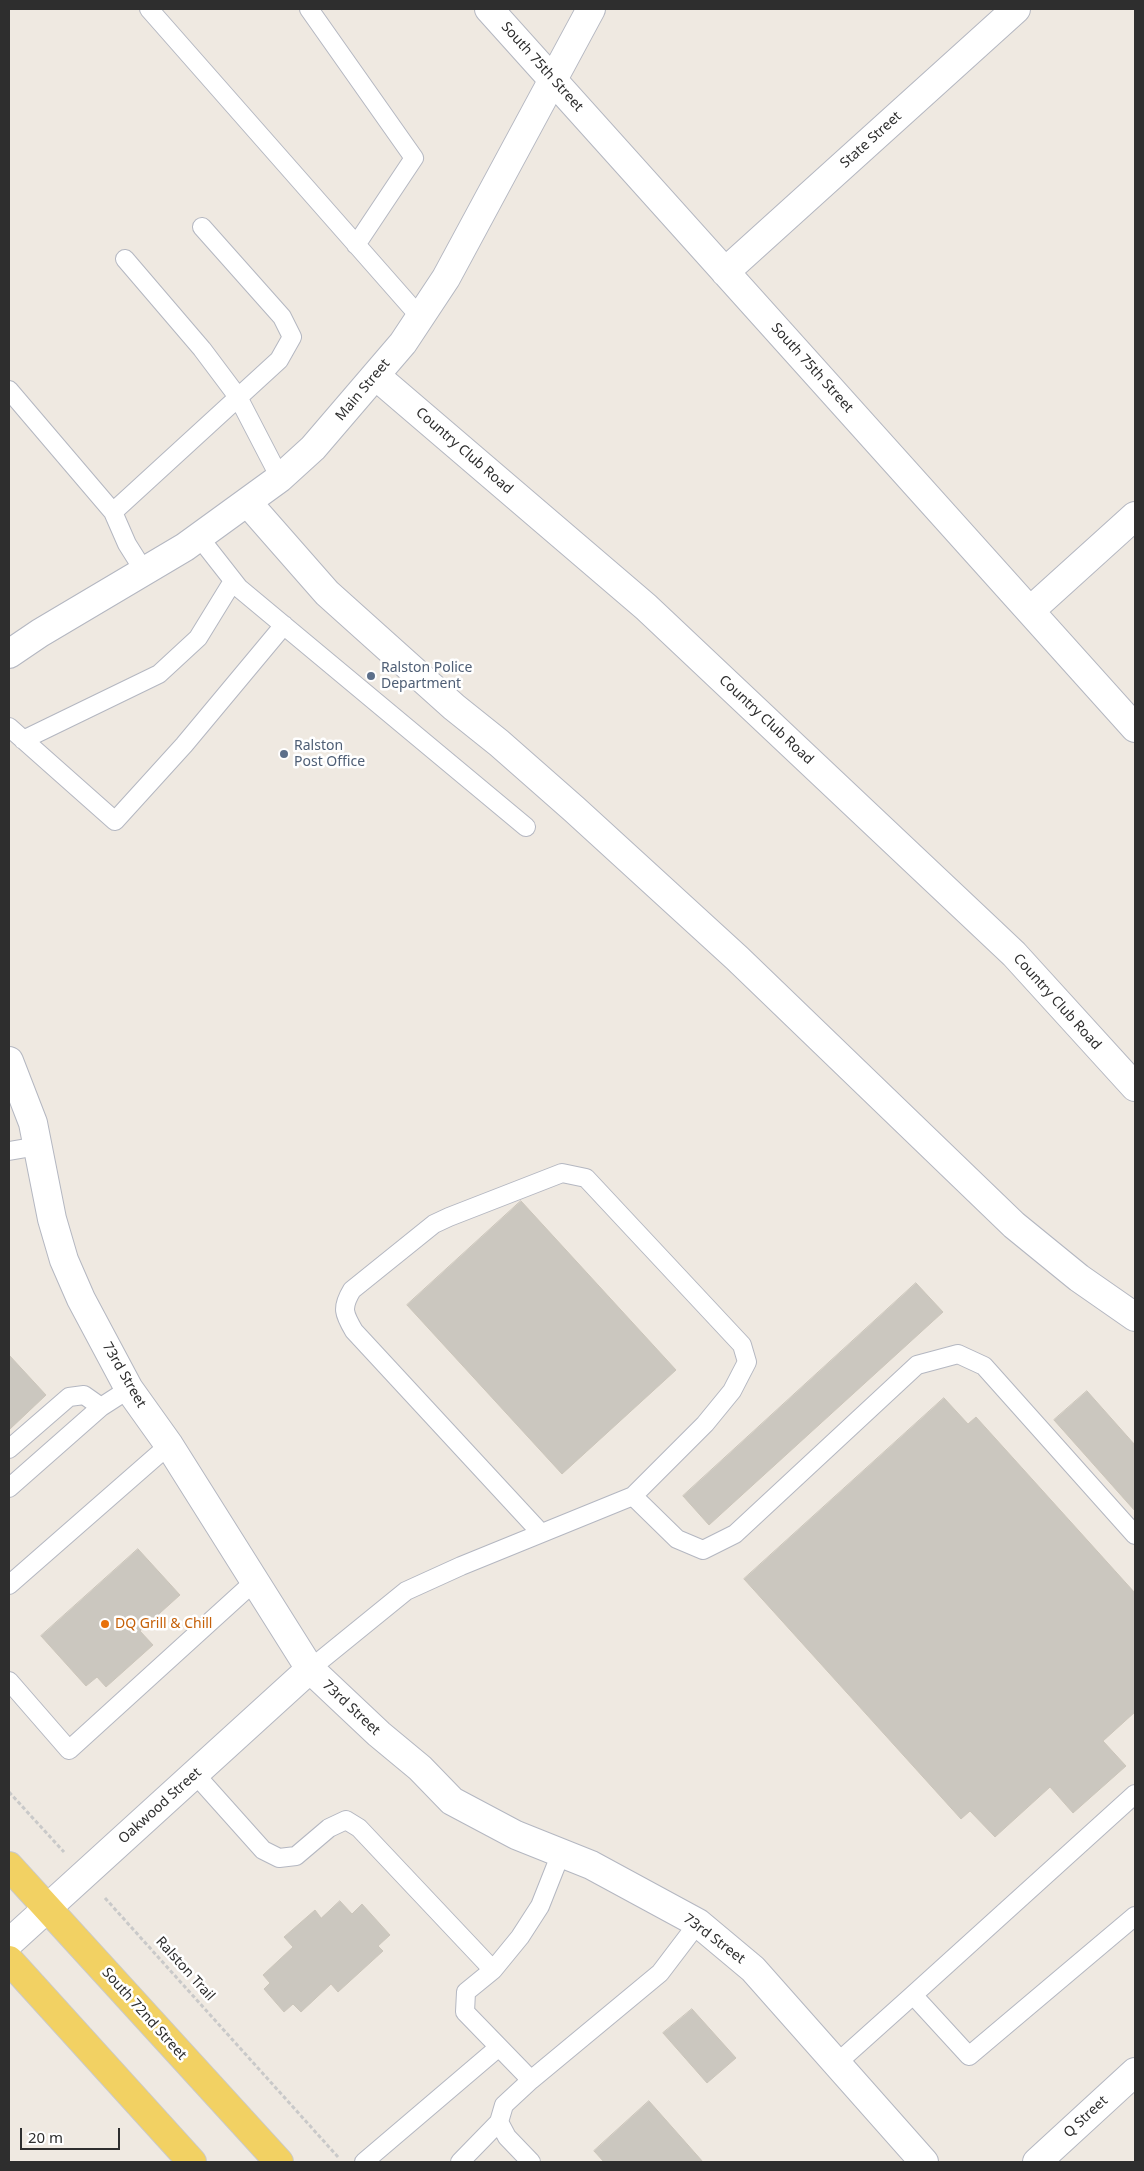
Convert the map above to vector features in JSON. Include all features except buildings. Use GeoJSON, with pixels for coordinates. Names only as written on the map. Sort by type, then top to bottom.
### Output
{"type":"FeatureCollection","features":[{"type":"Feature","properties":{"kind":"main road","name":"South 72nd Street"},"geometry":{"type":"LineString","coordinates":[[9,1866],[279,2162]]}},
{"type":"Feature","properties":{"kind":"main road"},"geometry":{"type":"LineString","coordinates":[[9,1960],[192,2162]]}},
{"type":"Feature","properties":{"kind":"street","name":"South 75th Street"},"geometry":{"type":"LineString","coordinates":[[489,9],[1031,610],[1135,728]]}},
{"type":"Feature","properties":{"kind":"street","name":"Main Street"},"geometry":{"type":"LineString","coordinates":[[9,654],[40,632],[199,537],[248,503],[280,478],[313,448],[376,376],[420,317],[446,278],[591,9]]}},
{"type":"Feature","properties":{"kind":"street","name":"State Street"},"geometry":{"type":"LineString","coordinates":[[725,272],[1016,9]]}},
{"type":"Feature","properties":{"kind":"street","name":"Country Club Road"},"geometry":{"type":"LineString","coordinates":[[376,376],[653,614],[1014,954],[1135,1087]]}},
{"type":"Feature","properties":{"kind":"street"},"geometry":{"type":"LineString","coordinates":[[248,503],[327,593],[454,707],[499,743],[574,809],[737,958],[1014,1225],[1079,1278],[1135,1317]]}},
{"type":"Feature","properties":{"kind":"street"},"geometry":{"type":"LineString","coordinates":[[1031,610],[1135,516]]}},
{"type":"Feature","properties":{"kind":"street","name":"73rd Street"},"geometry":{"type":"LineString","coordinates":[[9,1061],[33,1123],[52,1219],[64,1260],[81,1299],[129,1389],[169,1445],[310,1669],[379,1734],[420,1768],[452,1801],[516,1835],[591,1865],[698,1923],[753,1969],[924,2162]]}},
{"type":"Feature","properties":{"kind":"street","name":"Oakwood Street"},"geometry":{"type":"LineString","coordinates":[[9,1943],[310,1669]]}},
{"type":"Feature","properties":{"kind":"street","name":"Q Street"},"geometry":{"type":"LineString","coordinates":[[1037,2162],[1135,2072]]}},
{"type":"Feature","properties":{"kind":"lane"},"geometry":{"type":"LineString","coordinates":[[151,9],[420,317]]}},
{"type":"Feature","properties":{"kind":"lane"},"geometry":{"type":"LineString","coordinates":[[309,9],[414,158],[356,245]]}},
{"type":"Feature","properties":{"kind":"lane"},"geometry":{"type":"LineString","coordinates":[[113,512],[279,360],[292,337],[282,317],[202,227]]}},
{"type":"Feature","properties":{"kind":"lane"},"geometry":{"type":"LineString","coordinates":[[125,259],[202,349],[238,397],[280,478]]}},
{"type":"Feature","properties":{"kind":"lane"},"geometry":{"type":"LineString","coordinates":[[9,390],[113,512],[127,544],[144,571]]}},
{"type":"Feature","properties":{"kind":"lane"},"geometry":{"type":"LineString","coordinates":[[199,537],[233,581],[526,827]]}},
{"type":"Feature","properties":{"kind":"lane"},"geometry":{"type":"LineString","coordinates":[[23,740],[159,674],[198,638],[233,581]]}},
{"type":"Feature","properties":{"kind":"lane"},"geometry":{"type":"LineString","coordinates":[[9,727],[115,821],[184,745],[284,625]]}},
{"type":"Feature","properties":{"kind":"lane"},"geometry":{"type":"LineString","coordinates":[[9,1151],[38,1146]]}},
{"type":"Feature","properties":{"kind":"lane"},"geometry":{"type":"LineString","coordinates":[[310,1669],[406,1591],[633,1496],[710,1418],[732,1391],[747,1362],[742,1345],[586,1178],[562,1173],[535,1182],[434,1224],[352,1290],[344,1303],[346,1317],[354,1331],[541,1533]]}},
{"type":"Feature","properties":{"kind":"lane"},"geometry":{"type":"LineString","coordinates":[[633,1496],[677,1539],[703,1550],[735,1534],[917,1365],[958,1354],[984,1366],[1135,1535]]}},
{"type":"Feature","properties":{"kind":"lane"},"geometry":{"type":"LineString","coordinates":[[9,1488],[100,1407],[129,1389]]}},
{"type":"Feature","properties":{"kind":"lane"},"geometry":{"type":"LineString","coordinates":[[9,1450],[69,1398],[84,1395],[100,1407]]}},
{"type":"Feature","properties":{"kind":"lane"},"geometry":{"type":"LineString","coordinates":[[9,1585],[169,1445]]}},
{"type":"Feature","properties":{"kind":"lane"},"geometry":{"type":"LineString","coordinates":[[9,1681],[69,1750],[255,1581]]}},
{"type":"Feature","properties":{"kind":"lane"},"geometry":{"type":"LineString","coordinates":[[195,1774],[263,1850],[279,1858],[296,1856],[329,1828],[346,1820],[359,1828],[493,1970]]}},
{"type":"Feature","properties":{"kind":"lane"},"geometry":{"type":"LineString","coordinates":[[836,2064],[1135,1794]]}},
{"type":"Feature","properties":{"kind":"lane"},"geometry":{"type":"LineString","coordinates":[[531,2080],[465,2012],[466,1992],[493,1970],[520,1937],[540,1906],[561,1853]]}},
{"type":"Feature","properties":{"kind":"lane"},"geometry":{"type":"LineString","coordinates":[[913,1996],[969,2056],[1135,1916]]}},
{"type":"Feature","properties":{"kind":"lane"},"geometry":{"type":"LineString","coordinates":[[460,2162],[499,2122],[504,2105],[531,2080],[660,1973],[698,1923]]}},
{"type":"Feature","properties":{"kind":"lane"},"geometry":{"type":"LineString","coordinates":[[364,2162],[499,2047]]}},
{"type":"Feature","properties":{"kind":"lane"},"geometry":{"type":"LineString","coordinates":[[499,2122],[507,2137],[531,2162]]}},
{"type":"Feature","properties":{"kind":"path","name":"Ralston Trail"},"geometry":{"type":"LineString","coordinates":[[9,1792],[343,2162]]}},
{"type":"Feature","properties":{"kind":"place","name":"Ralston Police Department"},"geometry":{"type":"Point","coordinates":[371,676]}},
{"type":"Feature","properties":{"kind":"place","name":"Ralston Post Office"},"geometry":{"type":"Point","coordinates":[284,754]}},
{"type":"Feature","properties":{"kind":"place","name":"DQ Grill & Chill"},"geometry":{"type":"Point","coordinates":[105,1624]}}]}
